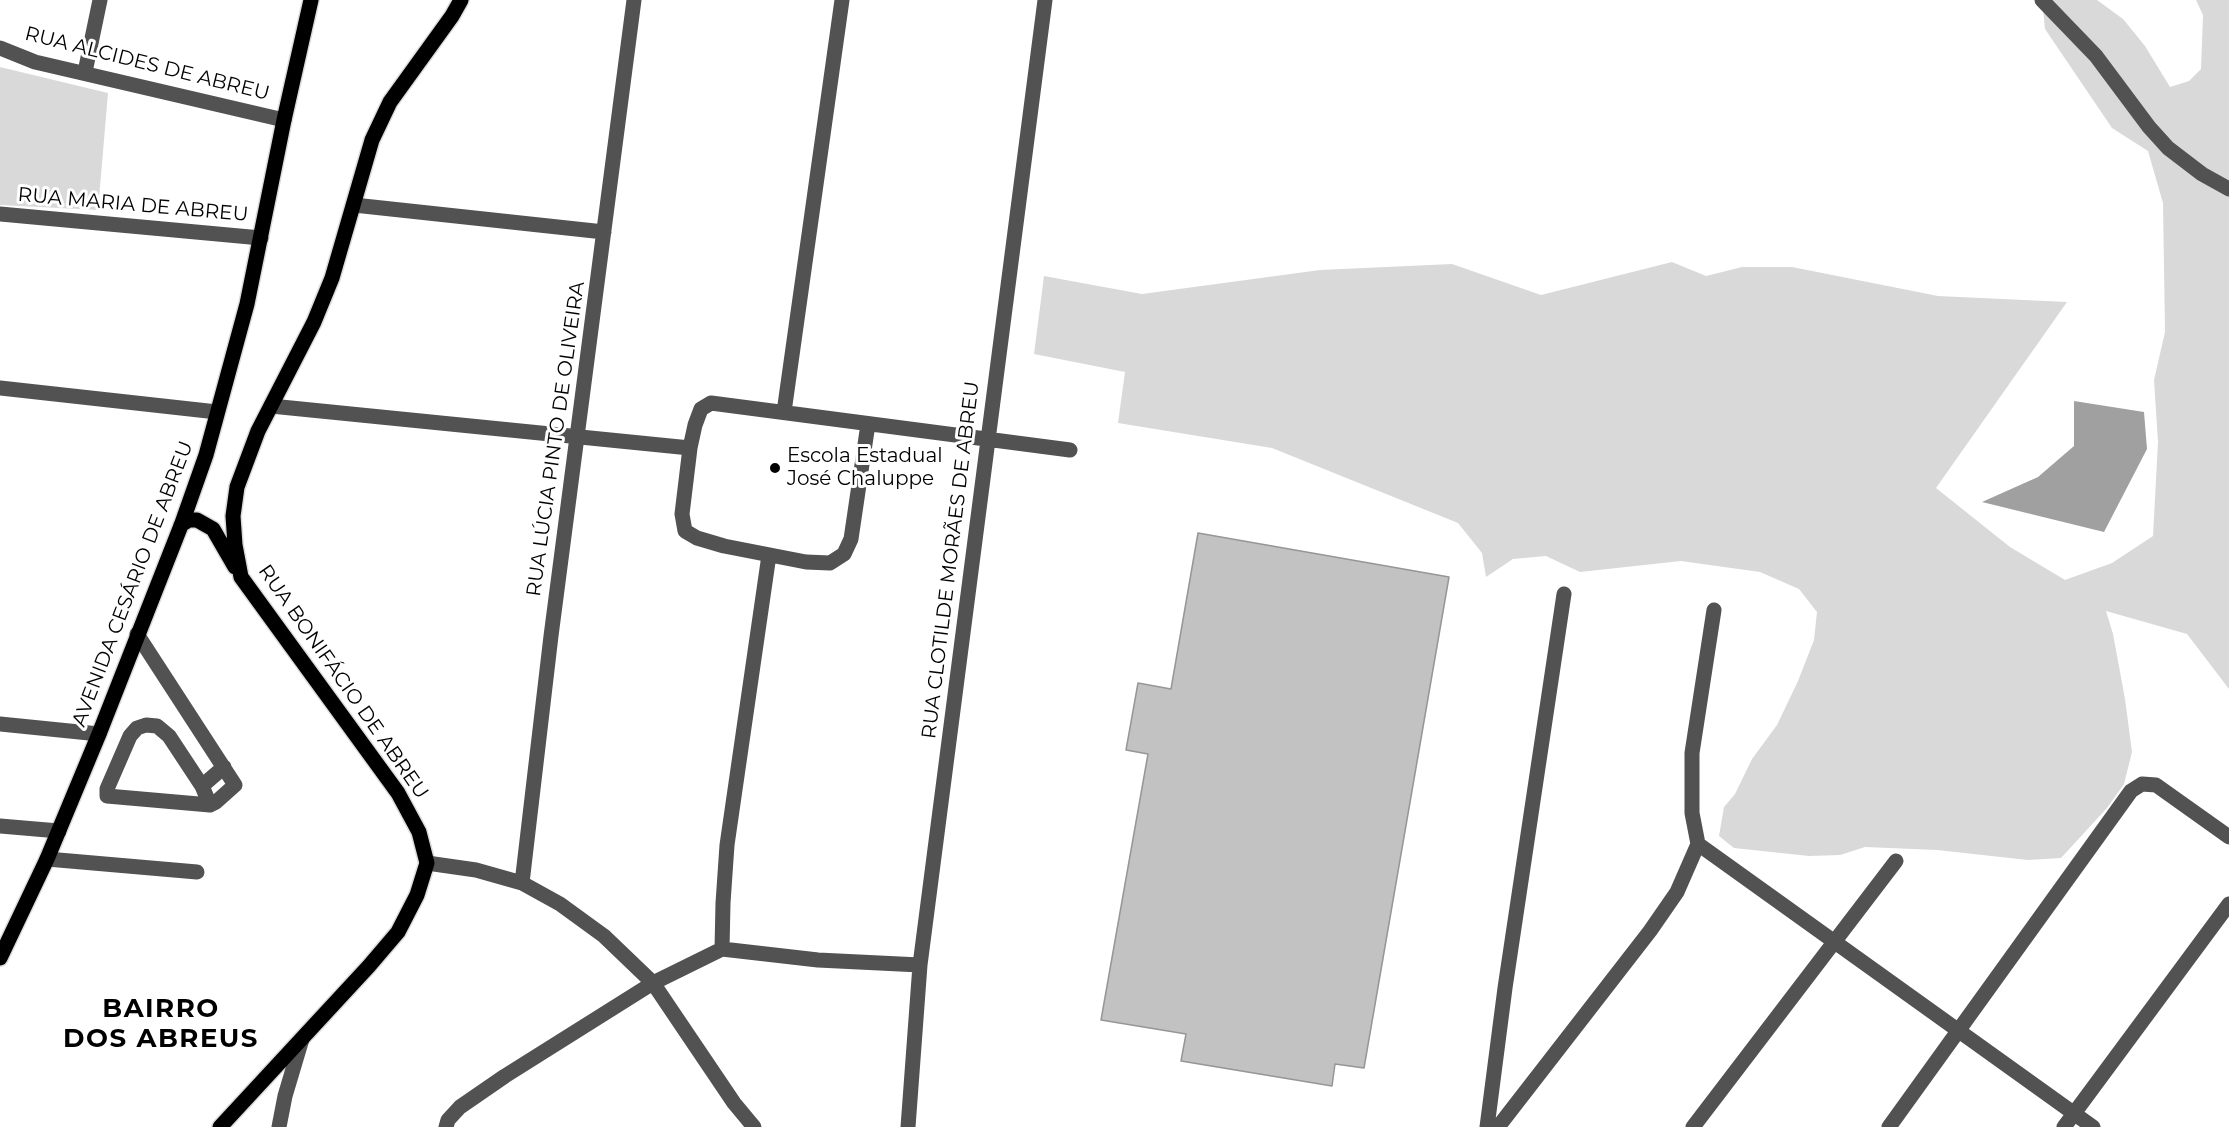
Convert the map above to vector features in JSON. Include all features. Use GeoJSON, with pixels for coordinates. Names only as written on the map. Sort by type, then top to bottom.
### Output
{"type":"FeatureCollection","features":[{"type":"Feature","properties":{"kind":"main road","name":"AVENIDA CESÁRIO DE ABREU"},"geometry":{"type":"LineString","coordinates":[[0,958],[47,859],[99,734],[206,455],[234,355],[261,238],[311,0]]}},
{"type":"Feature","properties":{"kind":"main road","name":"RUA BONIFÁCIO DE ABREU"},"geometry":{"type":"LineString","coordinates":[[427,863],[419,832],[398,793],[241,578],[235,545],[234,516],[237,487],[258,431],[314,322],[332,278],[372,140],[390,102],[461,0]]}},
{"type":"Feature","properties":{"kind":"main road"},"geometry":{"type":"LineString","coordinates":[[181,525],[189,520],[197,520],[213,529],[241,578]]}},
{"type":"Feature","properties":{"kind":"main road"},"geometry":{"type":"LineString","coordinates":[[220,1127],[398,932],[417,895],[427,863]]}},
{"type":"Feature","properties":{"kind":"street"},"geometry":{"type":"LineString","coordinates":[[85,72],[100,0]]}},
{"type":"Feature","properties":{"kind":"street","name":"RUA LÚCIA PINTO DE OLIVEIRA"},"geometry":{"type":"LineString","coordinates":[[522,883],[549,648],[634,0]]}},
{"type":"Feature","properties":{"kind":"street"},"geometry":{"type":"LineString","coordinates":[[784,412],[842,0]]}},
{"type":"Feature","properties":{"kind":"street","name":"RUA CLOTILDE MORÃES DE ABREU"},"geometry":{"type":"LineString","coordinates":[[908,1127],[920,964],[1045,0]]}},
{"type":"Feature","properties":{"kind":"street"},"geometry":{"type":"LineString","coordinates":[[2042,0],[2096,56],[2149,127],[2168,148],[2202,174],[2229,189]]}},
{"type":"Feature","properties":{"kind":"street","name":"RUA ALCIDES DE ABREU"},"geometry":{"type":"LineString","coordinates":[[0,48],[35,62],[284,120]]}},
{"type":"Feature","properties":{"kind":"street"},"geometry":{"type":"LineString","coordinates":[[354,205],[604,232]]}},
{"type":"Feature","properties":{"kind":"street","name":"RUA MARIA DE ABREU"},"geometry":{"type":"LineString","coordinates":[[0,214],[261,238]]}},
{"type":"Feature","properties":{"kind":"street"},"geometry":{"type":"LineString","coordinates":[[0,388],[217,412]]}},
{"type":"Feature","properties":{"kind":"street"},"geometry":{"type":"LineString","coordinates":[[868,424],[851,539],[844,554],[830,563],[806,562],[769,555],[697,538],[685,531],[682,514],[690,448],[701,409],[711,403],[1070,450]]}},
{"type":"Feature","properties":{"kind":"street"},"geometry":{"type":"LineString","coordinates":[[271,406],[690,448]]}},
{"type":"Feature","properties":{"kind":"street"},"geometry":{"type":"LineString","coordinates":[[722,949],[727,845],[769,555]]}},
{"type":"Feature","properties":{"kind":"street"},"geometry":{"type":"LineString","coordinates":[[1487,1127],[1564,594]]}},
{"type":"Feature","properties":{"kind":"street"},"geometry":{"type":"LineString","coordinates":[[1498,1127],[1650,931],[1677,892],[1698,844],[1692,813],[1692,753],[1714,610]]}},
{"type":"Feature","properties":{"kind":"street"},"geometry":{"type":"LineString","coordinates":[[137,634],[235,785],[210,805],[111,798],[106,793],[130,736],[137,728],[146,725],[157,726],[164,730],[202,786],[210,805]]}},
{"type":"Feature","properties":{"kind":"street"},"geometry":{"type":"LineString","coordinates":[[0,724],[99,734]]}},
{"type":"Feature","properties":{"kind":"street"},"geometry":{"type":"LineString","coordinates":[[202,786],[224,767]]}},
{"type":"Feature","properties":{"kind":"street"},"geometry":{"type":"LineString","coordinates":[[1889,1127],[2131,791],[2142,784],[2156,785],[2229,837]]}},
{"type":"Feature","properties":{"kind":"street"},"geometry":{"type":"LineString","coordinates":[[0,826],[59,831]]}},
{"type":"Feature","properties":{"kind":"street"},"geometry":{"type":"LineString","coordinates":[[1698,844],[2093,1127]]}},
{"type":"Feature","properties":{"kind":"street"},"geometry":{"type":"LineString","coordinates":[[47,859],[197,872]]}},
{"type":"Feature","properties":{"kind":"street"},"geometry":{"type":"LineString","coordinates":[[1693,1127],[1896,861]]}},
{"type":"Feature","properties":{"kind":"street"},"geometry":{"type":"LineString","coordinates":[[427,863],[476,870],[522,883],[560,904],[604,936],[653,983],[734,1103],[754,1127]]}},
{"type":"Feature","properties":{"kind":"street"},"geometry":{"type":"LineString","coordinates":[[2064,1127],[2229,904]]}},
{"type":"Feature","properties":{"kind":"street"},"geometry":{"type":"LineString","coordinates":[[446,1127],[448,1120],[460,1107],[476,1095],[653,983],[722,949],[818,960],[920,964]]}},
{"type":"Feature","properties":{"kind":"street"},"geometry":{"type":"LineString","coordinates":[[279,1127],[285,1096],[302,1039]]}},
{"type":"Feature","properties":{"kind":"shaded area"},"geometry":{"type":"Polygon","coordinates":[[[2042,0],[2097,0],[2123,19],[2145,46],[2170,87],[2189,81],[2201,69],[2203,15],[2196,0],[2229,0],[2229,689],[2187,634],[2106,611],[2113,634],[2125,699],[2132,752],[2124,784],[2107,808],[2061,858],[2028,860],[1937,850],[1865,847],[1840,855],[1809,856],[1734,848],[1719,836],[1724,807],[1735,794],[1752,759],[1777,725],[1814,640],[1817,612],[1799,589],[1760,572],[1681,561],[1580,572],[1546,556],[1513,559],[1486,577],[1482,553],[1458,523],[1272,448],[1118,423],[1125,372],[1034,354],[1044,276],[1142,294],[1320,270],[1452,264],[1541,295],[1672,262],[1706,276],[1742,267],[1792,267],[1938,296],[2067,302],[1936,488],[2010,547],[2065,580],[2112,563],[2153,536],[2158,442],[2154,380],[2165,332],[2163,203],[2148,151],[2112,128],[2045,29],[2042,0]]]}},
{"type":"Feature","properties":{"kind":"shaded area"},"geometry":{"type":"Polygon","coordinates":[[[0,67],[108,93],[98,210],[0,205],[0,67]]]}},
{"type":"Feature","properties":{"kind":"shaded area"},"geometry":{"type":"Polygon","coordinates":[[[2074,401],[2144,412],[2147,449],[2104,532],[1982,502],[2038,477],[2074,446],[2074,401]]]}},
{"type":"Feature","properties":{"kind":"building"},"geometry":{"type":"Polygon","coordinates":[[[1198,533],[1449,577],[1364,1068],[1335,1064],[1332,1086],[1181,1061],[1186,1034],[1101,1020],[1148,754],[1126,750],[1138,683],[1171,689],[1198,533]]]}},
{"type":"Feature","properties":{"kind":"place","name":"Escola Estadual José Chaluppe"},"geometry":{"type":"Point","coordinates":[775,468]}},
{"type":"Feature","properties":{"kind":"district","name":"BAIRRO DOS ABREUS"},"geometry":{"type":"Point","coordinates":[161,1024]}}]}
